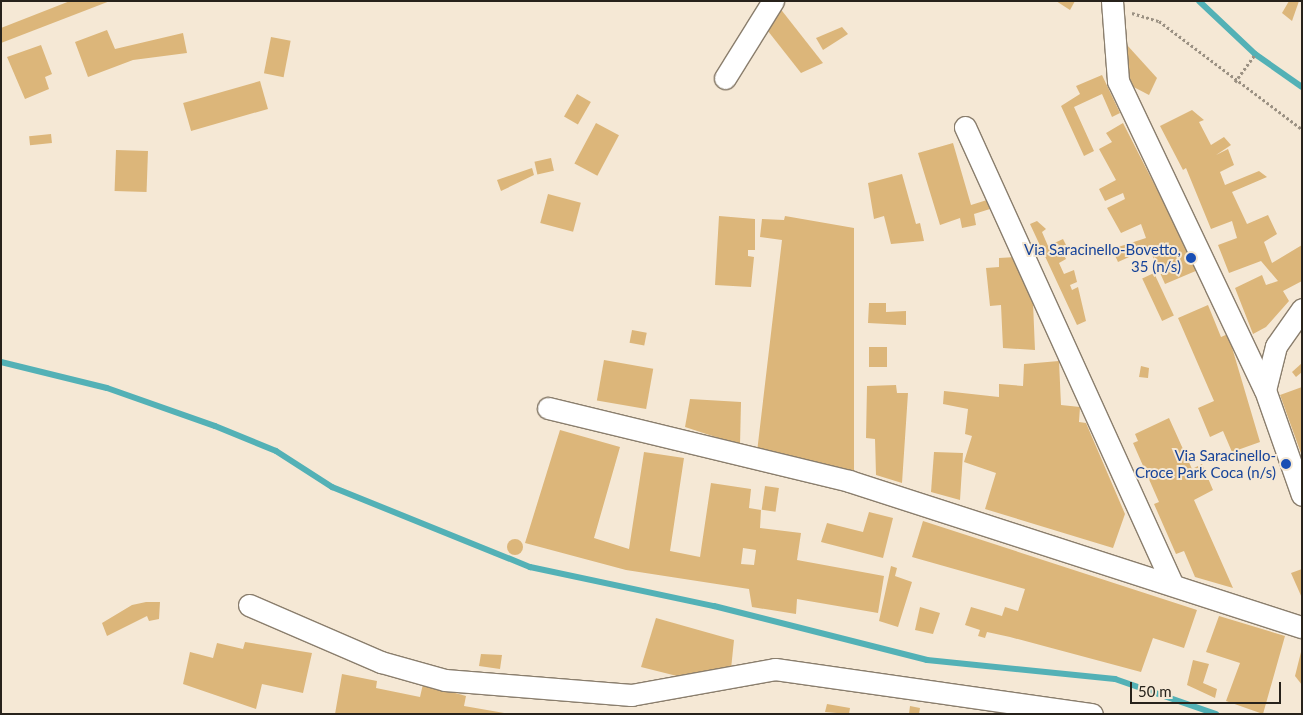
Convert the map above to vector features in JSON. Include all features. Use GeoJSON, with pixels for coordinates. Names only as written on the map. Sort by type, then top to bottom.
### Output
{"type":"FeatureCollection","features":[{"type":"Feature","properties":{"kind":"street"},"geometry":{"type":"LineString","coordinates":[[725,78],[773,1]]}},
{"type":"Feature","properties":{"kind":"street"},"geometry":{"type":"LineString","coordinates":[[1113,4],[1118,81],[1264,390],[1302,495]]}},
{"type":"Feature","properties":{"kind":"street"},"geometry":{"type":"LineString","coordinates":[[966,127],[1171,581]]}},
{"type":"Feature","properties":{"kind":"street"},"geometry":{"type":"LineString","coordinates":[[1264,390],[1276,346],[1302,309]]}},
{"type":"Feature","properties":{"kind":"street"},"geometry":{"type":"LineString","coordinates":[[548,408],[849,481],[1171,581],[1302,627]]}},
{"type":"Feature","properties":{"kind":"street"},"geometry":{"type":"LineString","coordinates":[[249,605],[381,662],[445,680],[631,695],[775,668],[1043,712],[1092,714]]}},
{"type":"Feature","properties":{"kind":"path"},"geometry":{"type":"LineString","coordinates":[[1113,4],[1159,21],[1235,82],[1302,129]]}},
{"type":"Feature","properties":{"kind":"path"},"geometry":{"type":"LineString","coordinates":[[1235,82],[1254,54]]}},
{"type":"Feature","properties":{"kind":"building"},"geometry":{"type":"Polygon","coordinates":[[[70,1],[110,1],[1,43],[1,28],[70,1]]]}},
{"type":"Feature","properties":{"kind":"building"},"geometry":{"type":"Polygon","coordinates":[[[1056,1],[1075,1],[1070,10],[1056,1]]]}},
{"type":"Feature","properties":{"kind":"building"},"geometry":{"type":"Polygon","coordinates":[[[1289,1],[1299,1],[1292,21],[1282,13],[1289,1]]]}},
{"type":"Feature","properties":{"kind":"building"},"geometry":{"type":"Polygon","coordinates":[[[779,7],[823,63],[801,73],[764,26],[779,7]]]}},
{"type":"Feature","properties":{"kind":"building"},"geometry":{"type":"Polygon","coordinates":[[[842,27],[848,34],[823,50],[816,38],[842,27]]]}},
{"type":"Feature","properties":{"kind":"building"},"geometry":{"type":"Polygon","coordinates":[[[107,30],[115,49],[183,33],[187,53],[133,60],[88,77],[75,42],[107,30]]]}},
{"type":"Feature","properties":{"kind":"building"},"geometry":{"type":"Polygon","coordinates":[[[271,37],[291,41],[284,77],[264,73],[271,37]]]}},
{"type":"Feature","properties":{"kind":"building"},"geometry":{"type":"Polygon","coordinates":[[[41,45],[52,74],[45,77],[49,89],[25,99],[7,57],[41,45]]]}},
{"type":"Feature","properties":{"kind":"building"},"geometry":{"type":"Polygon","coordinates":[[[1127,45],[1157,78],[1149,95],[1124,82],[1127,45]]]}},
{"type":"Feature","properties":{"kind":"building"},"geometry":{"type":"Polygon","coordinates":[[[1102,75],[1120,113],[1112,117],[1102,94],[1074,107],[1094,151],[1084,156],[1061,106],[1080,94],[1076,86],[1102,75]]]}},
{"type":"Feature","properties":{"kind":"building"},"geometry":{"type":"Polygon","coordinates":[[[260,81],[268,109],[191,131],[183,103],[260,81]]]}},
{"type":"Feature","properties":{"kind":"building"},"geometry":{"type":"Polygon","coordinates":[[[577,94],[591,102],[578,125],[564,117],[577,94]]]}},
{"type":"Feature","properties":{"kind":"building"},"geometry":{"type":"Polygon","coordinates":[[[1192,110],[1204,120],[1199,122],[1211,145],[1224,137],[1231,145],[1216,155],[1228,149],[1234,165],[1220,172],[1225,185],[1259,171],[1267,177],[1232,192],[1247,224],[1268,215],[1277,234],[1264,242],[1272,263],[1302,245],[1302,281],[1283,291],[1289,301],[1266,327],[1253,334],[1235,288],[1262,275],[1266,285],[1278,281],[1261,261],[1229,273],[1218,245],[1237,238],[1232,221],[1211,229],[1186,168],[1183,170],[1160,126],[1192,110]]]}},
{"type":"Feature","properties":{"kind":"building"},"geometry":{"type":"Polygon","coordinates":[[[596,123],[619,135],[597,176],[574,164],[596,123]]]}},
{"type":"Feature","properties":{"kind":"building"},"geometry":{"type":"Polygon","coordinates":[[[1123,123],[1198,270],[1165,284],[1149,248],[1118,262],[1112,249],[1146,238],[1141,224],[1121,233],[1107,208],[1125,199],[1123,193],[1105,201],[1099,189],[1116,180],[1099,149],[1112,142],[1106,133],[1123,123]]]}},
{"type":"Feature","properties":{"kind":"building"},"geometry":{"type":"Polygon","coordinates":[[[51,134],[52,143],[30,145],[29,136],[51,134]]]}},
{"type":"Feature","properties":{"kind":"building"},"geometry":{"type":"Polygon","coordinates":[[[953,143],[971,205],[987,200],[990,209],[974,214],[976,225],[962,228],[960,218],[940,225],[918,153],[953,143]]]}},
{"type":"Feature","properties":{"kind":"building"},"geometry":{"type":"Polygon","coordinates":[[[116,150],[148,151],[147,192],[115,191],[116,150]]]}},
{"type":"Feature","properties":{"kind":"building"},"geometry":{"type":"Polygon","coordinates":[[[551,158],[554,171],[537,174],[534,162],[551,158]]]}},
{"type":"Feature","properties":{"kind":"building"},"geometry":{"type":"Polygon","coordinates":[[[532,168],[534,175],[501,191],[497,180],[532,168]]]}},
{"type":"Feature","properties":{"kind":"building"},"geometry":{"type":"Polygon","coordinates":[[[902,174],[916,224],[920,223],[924,241],[891,244],[884,216],[874,219],[868,183],[902,174]]]}},
{"type":"Feature","properties":{"kind":"building"},"geometry":{"type":"Polygon","coordinates":[[[548,194],[581,203],[573,232],[540,223],[548,194]]]}},
{"type":"Feature","properties":{"kind":"building"},"geometry":{"type":"Polygon","coordinates":[[[719,216],[755,219],[755,250],[748,250],[748,256],[754,257],[751,287],[715,285],[719,216]]]}},
{"type":"Feature","properties":{"kind":"building"},"geometry":{"type":"Polygon","coordinates":[[[785,216],[854,228],[854,473],[757,452],[782,240],[760,237],[762,219],[784,220],[785,216]]]}},
{"type":"Feature","properties":{"kind":"building"},"geometry":{"type":"Polygon","coordinates":[[[1037,221],[1046,229],[1042,232],[1048,246],[1063,239],[1067,247],[1061,250],[1066,259],[1059,263],[1064,274],[1074,270],[1077,282],[1070,285],[1072,290],[1078,287],[1086,321],[1077,325],[1030,224],[1037,221]]]}},
{"type":"Feature","properties":{"kind":"building"},"geometry":{"type":"Polygon","coordinates":[[[1016,257],[1037,302],[1033,303],[1035,350],[1003,348],[1001,305],[990,306],[986,268],[999,267],[999,258],[1016,257]]]}},
{"type":"Feature","properties":{"kind":"building"},"geometry":{"type":"Polygon","coordinates":[[[1154,273],[1174,316],[1162,321],[1142,278],[1154,273]]]}},
{"type":"Feature","properties":{"kind":"building"},"geometry":{"type":"Polygon","coordinates":[[[869,303],[886,303],[886,312],[906,311],[906,325],[868,323],[869,303]]]}},
{"type":"Feature","properties":{"kind":"building"},"geometry":{"type":"Polygon","coordinates":[[[1208,305],[1221,337],[1228,334],[1260,442],[1232,452],[1223,431],[1210,437],[1198,408],[1214,401],[1178,318],[1208,305]]]}},
{"type":"Feature","properties":{"kind":"building"},"geometry":{"type":"Polygon","coordinates":[[[632,330],[647,333],[644,346],[630,343],[632,330]]]}},
{"type":"Feature","properties":{"kind":"building"},"geometry":{"type":"Polygon","coordinates":[[[869,347],[887,347],[887,367],[869,367],[869,347]]]}},
{"type":"Feature","properties":{"kind":"building"},"geometry":{"type":"Polygon","coordinates":[[[604,360],[653,369],[646,409],[597,400],[604,360]]]}},
{"type":"Feature","properties":{"kind":"building"},"geometry":{"type":"Polygon","coordinates":[[[1059,361],[1061,405],[1080,407],[1079,422],[1086,423],[1125,514],[1113,548],[985,509],[996,473],[964,462],[972,436],[965,434],[968,409],[943,404],[944,391],[999,397],[999,384],[1023,386],[1024,364],[1059,361]]]}},
{"type":"Feature","properties":{"kind":"building"},"geometry":{"type":"Polygon","coordinates":[[[1302,363],[1302,372],[1296,377],[1292,372],[1302,363]]]}},
{"type":"Feature","properties":{"kind":"building"},"geometry":{"type":"Polygon","coordinates":[[[1141,366],[1149,368],[1148,378],[1139,377],[1141,366]]]}},
{"type":"Feature","properties":{"kind":"building"},"geometry":{"type":"Polygon","coordinates":[[[896,385],[897,393],[908,393],[902,483],[876,475],[875,439],[866,438],[867,386],[896,385]]]}},
{"type":"Feature","properties":{"kind":"building"},"geometry":{"type":"Polygon","coordinates":[[[1302,387],[1302,456],[1280,395],[1302,387]]]}},
{"type":"Feature","properties":{"kind":"building"},"geometry":{"type":"Polygon","coordinates":[[[690,399],[741,402],[740,445],[685,427],[690,399]]]}},
{"type":"Feature","properties":{"kind":"building"},"geometry":{"type":"Polygon","coordinates":[[[1169,418],[1192,469],[1202,464],[1213,490],[1194,500],[1233,588],[1195,577],[1184,551],[1176,554],[1154,504],[1159,502],[1133,443],[1138,441],[1135,434],[1169,418]]]}},
{"type":"Feature","properties":{"kind":"building"},"geometry":{"type":"Polygon","coordinates":[[[560,430],[620,447],[594,538],[629,549],[644,452],[684,458],[670,551],[700,557],[711,483],[751,489],[749,508],[761,510],[760,528],[801,533],[797,560],[884,576],[878,613],[797,599],[796,614],[752,607],[749,589],[626,570],[525,543],[560,430]],[[743,548],[741,564],[754,565],[756,550],[743,548]]]}},
{"type":"Feature","properties":{"kind":"building"},"geometry":{"type":"Polygon","coordinates":[[[934,452],[963,453],[960,500],[931,492],[934,452]]]}},
{"type":"Feature","properties":{"kind":"building"},"geometry":{"type":"Polygon","coordinates":[[[765,486],[779,488],[776,512],[762,510],[765,486]]]}},
{"type":"Feature","properties":{"kind":"building"},"geometry":{"type":"Polygon","coordinates":[[[869,512],[893,518],[883,558],[821,542],[827,523],[863,532],[869,512]]]}},
{"type":"Feature","properties":{"kind":"building"},"geometry":{"type":"Polygon","coordinates":[[[923,521],[1197,610],[1184,648],[1153,638],[1141,672],[1010,637],[987,632],[985,638],[978,636],[980,630],[965,625],[971,607],[1002,616],[1005,607],[1018,611],[1025,589],[912,557],[923,521]]]}},
{"type":"Feature","properties":{"kind":"building"},"geometry":{"type":"Polygon","coordinates":[[[512,539],[518,539],[523,544],[521,553],[512,555],[507,550],[507,544],[512,539]]]}},
{"type":"Feature","properties":{"kind":"building"},"geometry":{"type":"Polygon","coordinates":[[[891,566],[897,568],[895,576],[912,582],[898,627],[879,621],[891,566]]]}},
{"type":"Feature","properties":{"kind":"building"},"geometry":{"type":"Polygon","coordinates":[[[1302,569],[1302,598],[1291,573],[1302,569]]]}},
{"type":"Feature","properties":{"kind":"building"},"geometry":{"type":"Polygon","coordinates":[[[160,602],[159,619],[149,621],[147,616],[107,636],[102,623],[132,605],[160,602]]]}},
{"type":"Feature","properties":{"kind":"building"},"geometry":{"type":"Polygon","coordinates":[[[920,607],[940,613],[933,634],[915,630],[920,607]]]}},
{"type":"Feature","properties":{"kind":"building"},"geometry":{"type":"Polygon","coordinates":[[[1219,616],[1285,636],[1263,714],[1226,701],[1240,663],[1206,652],[1219,616]]]}},
{"type":"Feature","properties":{"kind":"building"},"geometry":{"type":"Polygon","coordinates":[[[656,618],[734,640],[731,669],[677,676],[641,667],[656,618]]]}},
{"type":"Feature","properties":{"kind":"building"},"geometry":{"type":"Polygon","coordinates":[[[245,642],[312,653],[303,693],[262,684],[256,709],[183,684],[190,652],[213,658],[217,643],[243,649],[245,642]]]}},
{"type":"Feature","properties":{"kind":"building"},"geometry":{"type":"Polygon","coordinates":[[[1302,648],[1302,685],[1295,676],[1302,648]]]}},
{"type":"Feature","properties":{"kind":"building"},"geometry":{"type":"Polygon","coordinates":[[[481,654],[502,655],[500,669],[479,666],[481,654]]]}},
{"type":"Feature","properties":{"kind":"building"},"geometry":{"type":"Polygon","coordinates":[[[1193,660],[1209,664],[1203,683],[1217,689],[1215,698],[1187,685],[1193,660]]]}},
{"type":"Feature","properties":{"kind":"building"},"geometry":{"type":"Polygon","coordinates":[[[342,674],[377,681],[376,688],[420,697],[423,684],[466,696],[464,706],[510,714],[335,714],[342,674]]]}},
{"type":"Feature","properties":{"kind":"building"},"geometry":{"type":"Polygon","coordinates":[[[827,704],[850,708],[849,714],[825,712],[827,704]]]}},
{"type":"Feature","properties":{"kind":"building"},"geometry":{"type":"Polygon","coordinates":[[[910,706],[920,708],[919,714],[909,714],[910,706]]]}},
{"type":"Feature","properties":{"kind":"waterway"},"geometry":{"type":"LineString","coordinates":[[1199,1],[1255,54],[1302,87]]}},
{"type":"Feature","properties":{"kind":"waterway"},"geometry":{"type":"LineString","coordinates":[[1,362],[107,388],[215,426],[276,451],[332,487],[530,567],[714,606],[927,660],[1115,679],[1216,714]]}},
{"type":"Feature","properties":{"kind":"place","name":"Via Saracinello-Bovetto, 35 (n/s)"},"geometry":{"type":"Point","coordinates":[1191,258]}},
{"type":"Feature","properties":{"kind":"place","name":"Via Saracinello- Croce Park Coca (n/s)"},"geometry":{"type":"Point","coordinates":[1286,464]}}]}
